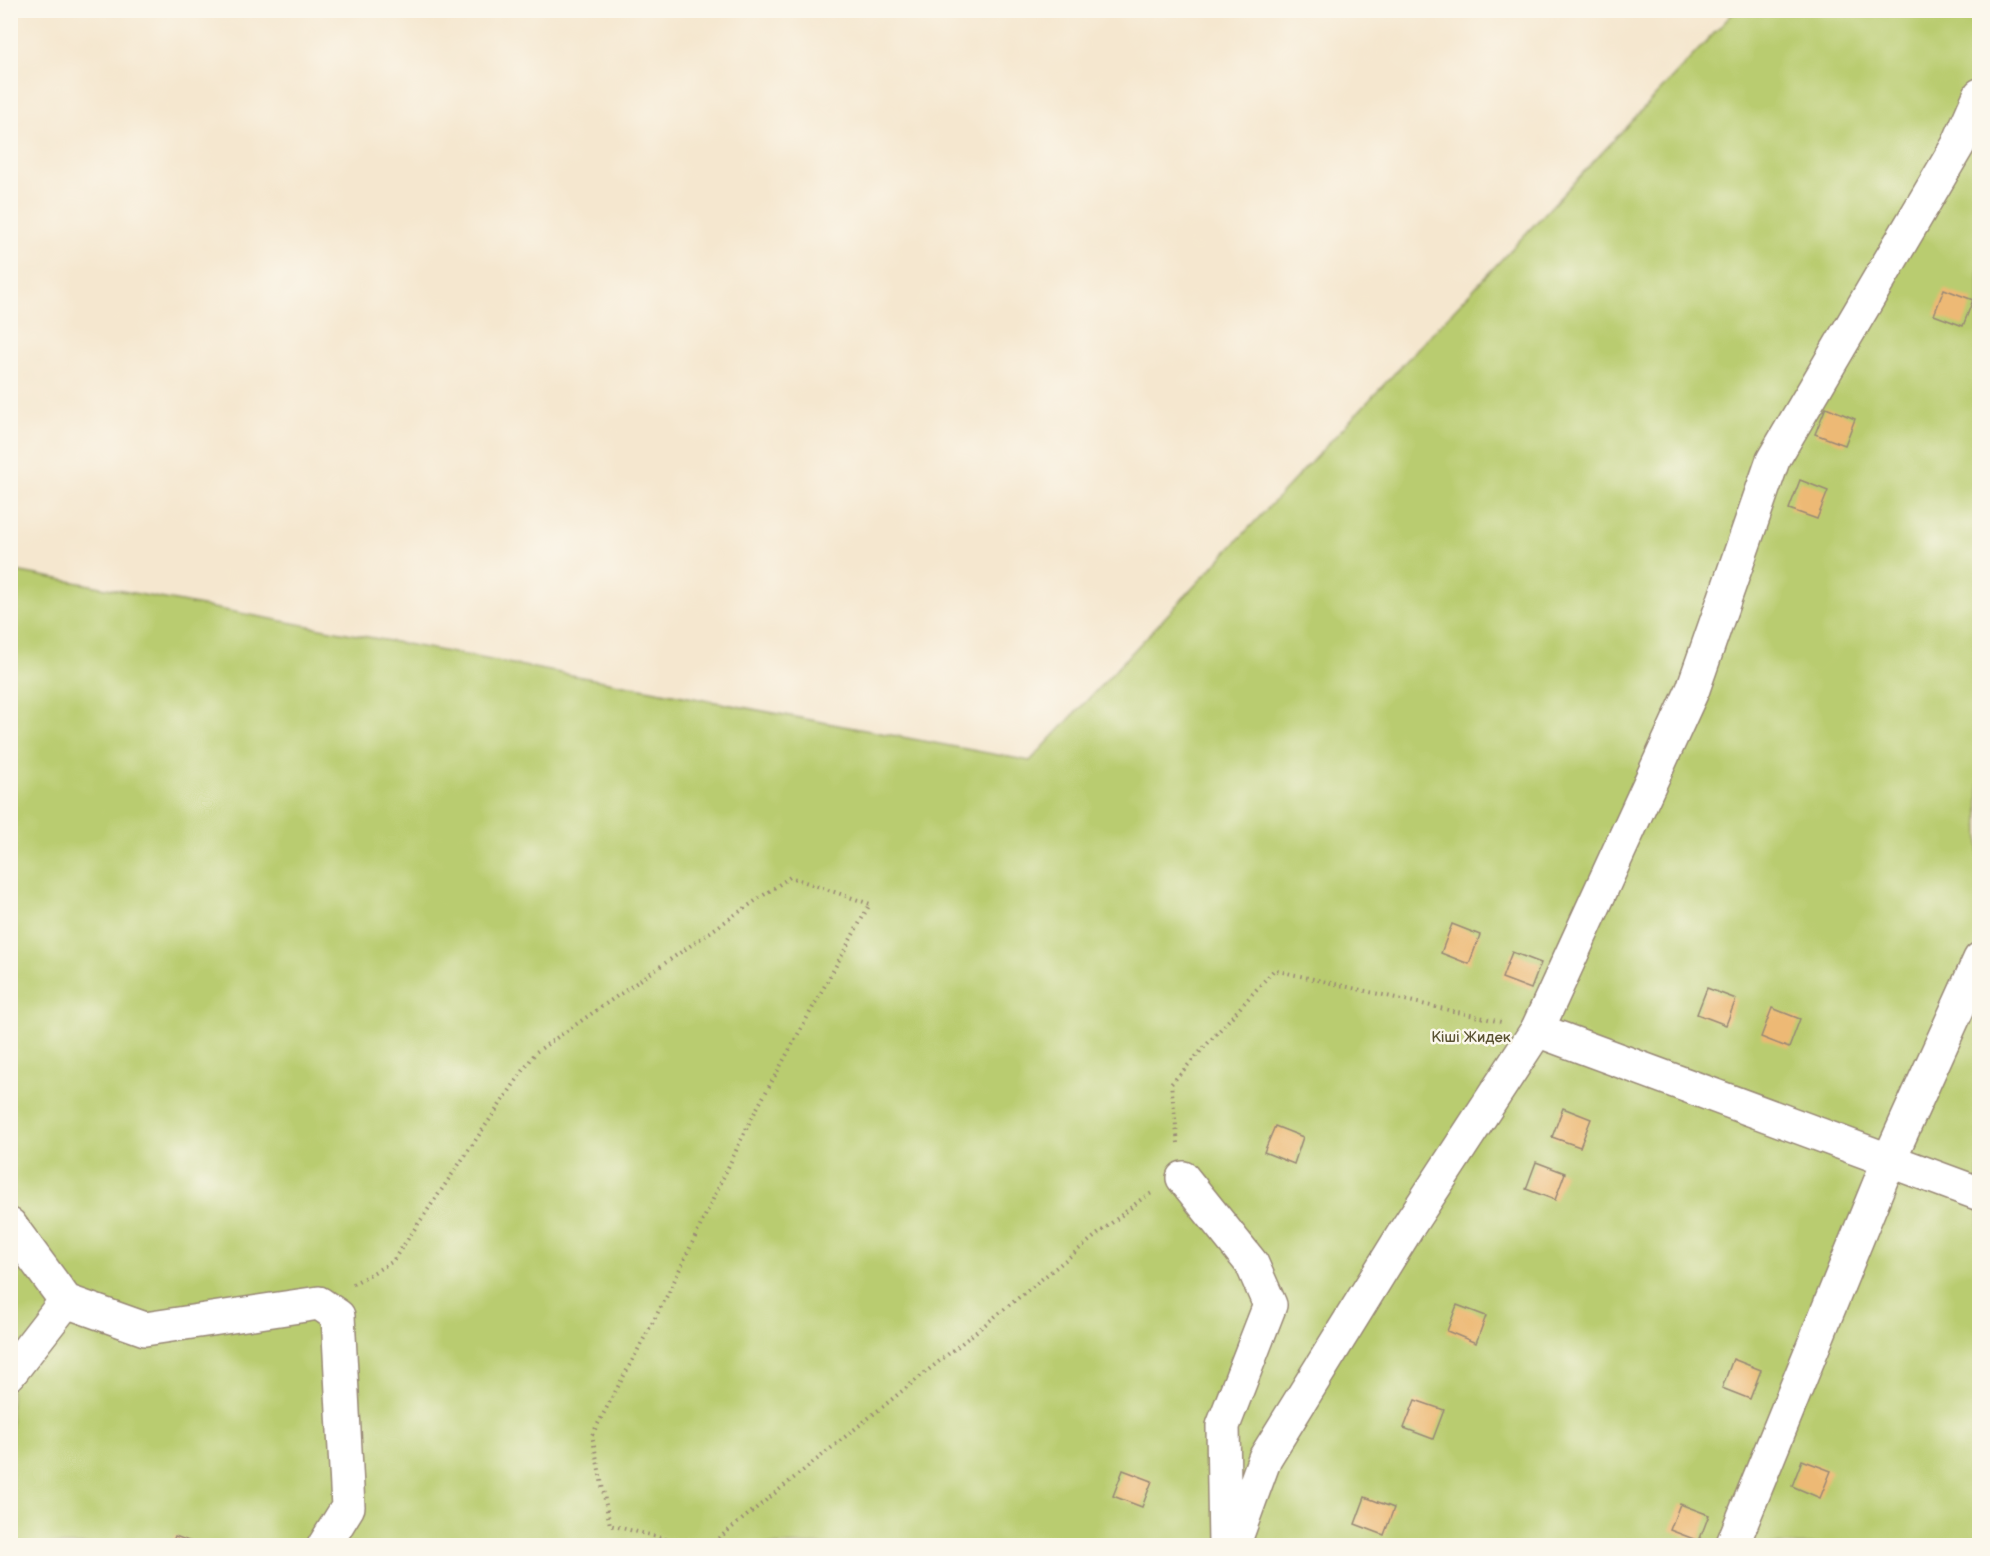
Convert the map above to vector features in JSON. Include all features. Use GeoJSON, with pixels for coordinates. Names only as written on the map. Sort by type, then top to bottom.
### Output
{"type":"FeatureCollection","features":[{"type":"Feature","properties":{"kind":"street"},"geometry":{"type":"LineString","coordinates":[[1233,1545],[1265,1458],[1406,1230],[1537,1030],[1693,689],[1773,460],[1958,145],[1980,95]]}},
{"type":"Feature","properties":{"kind":"street"},"geometry":{"type":"LineString","coordinates":[[1732,1545],[1888,1160],[1980,959]]}},
{"type":"Feature","properties":{"kind":"street"},"geometry":{"type":"LineString","coordinates":[[1537,1030],[1980,1194]]}},
{"type":"Feature","properties":{"kind":"street"},"geometry":{"type":"LineString","coordinates":[[1183,1178],[1252,1264],[1270,1305],[1223,1426],[1225,1545]]}},
{"type":"Feature","properties":{"kind":"street"},"geometry":{"type":"LineString","coordinates":[[10,1226],[66,1301],[145,1329],[319,1303],[338,1316],[348,1507],[324,1545]]}},
{"type":"Feature","properties":{"kind":"street"},"geometry":{"type":"LineString","coordinates":[[10,1373],[66,1301]]}},
{"type":"Feature","properties":{"kind":"path"},"geometry":{"type":"LineString","coordinates":[[319,1303],[392,1262],[536,1052],[790,877],[870,904],[750,1121],[669,1292],[592,1435],[610,1525],[693,1545]]}},
{"type":"Feature","properties":{"kind":"path"},"geometry":{"type":"LineString","coordinates":[[709,1545],[1144,1197],[1183,1178],[1171,1084],[1274,970],[1537,1030]]}},
{"type":"Feature","properties":{"kind":"green space","name":"Кіші Жидек"},"geometry":{"type":"Polygon","coordinates":[[[1735,11],[1979,11],[1979,1545],[11,1545],[10,570],[1030,761],[1735,11]]]}},
{"type":"Feature","properties":{"kind":"building"},"geometry":{"type":"Polygon","coordinates":[[[1944,289],[1973,300],[1963,326],[1934,315],[1944,289]]]}},
{"type":"Feature","properties":{"kind":"building"},"geometry":{"type":"Polygon","coordinates":[[[1826,407],[1855,419],[1845,445],[1815,434],[1826,407]]]}},
{"type":"Feature","properties":{"kind":"building"},"geometry":{"type":"Polygon","coordinates":[[[1800,480],[1828,491],[1817,519],[1789,509],[1800,480]]]}},
{"type":"Feature","properties":{"kind":"building"},"geometry":{"type":"Polygon","coordinates":[[[1452,924],[1480,935],[1469,964],[1441,953],[1452,924]]]}},
{"type":"Feature","properties":{"kind":"building"},"geometry":{"type":"Polygon","coordinates":[[[1512,952],[1541,963],[1531,989],[1502,978],[1512,952]]]}},
{"type":"Feature","properties":{"kind":"building"},"geometry":{"type":"Polygon","coordinates":[[[1707,988],[1736,999],[1726,1025],[1697,1014],[1707,988]]]}},
{"type":"Feature","properties":{"kind":"building"},"geometry":{"type":"Polygon","coordinates":[[[1772,1008],[1800,1019],[1789,1048],[1761,1037],[1772,1008]]]}},
{"type":"Feature","properties":{"kind":"building"},"geometry":{"type":"Polygon","coordinates":[[[1563,1108],[1591,1119],[1580,1147],[1552,1137],[1563,1108]]]}},
{"type":"Feature","properties":{"kind":"building"},"geometry":{"type":"Polygon","coordinates":[[[1275,1126],[1303,1137],[1294,1164],[1264,1152],[1275,1126]]]}},
{"type":"Feature","properties":{"kind":"building"},"geometry":{"type":"Polygon","coordinates":[[[1536,1162],[1565,1173],[1555,1200],[1526,1189],[1536,1162]]]}},
{"type":"Feature","properties":{"kind":"building"},"geometry":{"type":"Polygon","coordinates":[[[1457,1305],[1486,1316],[1476,1343],[1447,1331],[1457,1305]]]}},
{"type":"Feature","properties":{"kind":"building"},"geometry":{"type":"Polygon","coordinates":[[[1733,1359],[1761,1370],[1750,1399],[1722,1388],[1733,1359]]]}},
{"type":"Feature","properties":{"kind":"building"},"geometry":{"type":"Polygon","coordinates":[[[1415,1400],[1444,1410],[1433,1439],[1404,1428],[1415,1400]]]}},
{"type":"Feature","properties":{"kind":"building"},"geometry":{"type":"Polygon","coordinates":[[[1802,1460],[1831,1471],[1820,1498],[1792,1486],[1802,1460]]]}},
{"type":"Feature","properties":{"kind":"building"},"geometry":{"type":"Polygon","coordinates":[[[1123,1470],[1152,1481],[1142,1507],[1113,1496],[1123,1470]]]}},
{"type":"Feature","properties":{"kind":"building"},"geometry":{"type":"Polygon","coordinates":[[[1365,1497],[1394,1508],[1384,1535],[1355,1524],[1365,1497]]]}},
{"type":"Feature","properties":{"kind":"building"},"geometry":{"type":"Polygon","coordinates":[[[1680,1504],[1709,1515],[1699,1541],[1670,1530],[1680,1504]]]}},
{"type":"Feature","properties":{"kind":"building"},"geometry":{"type":"Polygon","coordinates":[[[175,1536],[200,1545],[200,1546],[171,1546],[175,1536]]]}}]}
